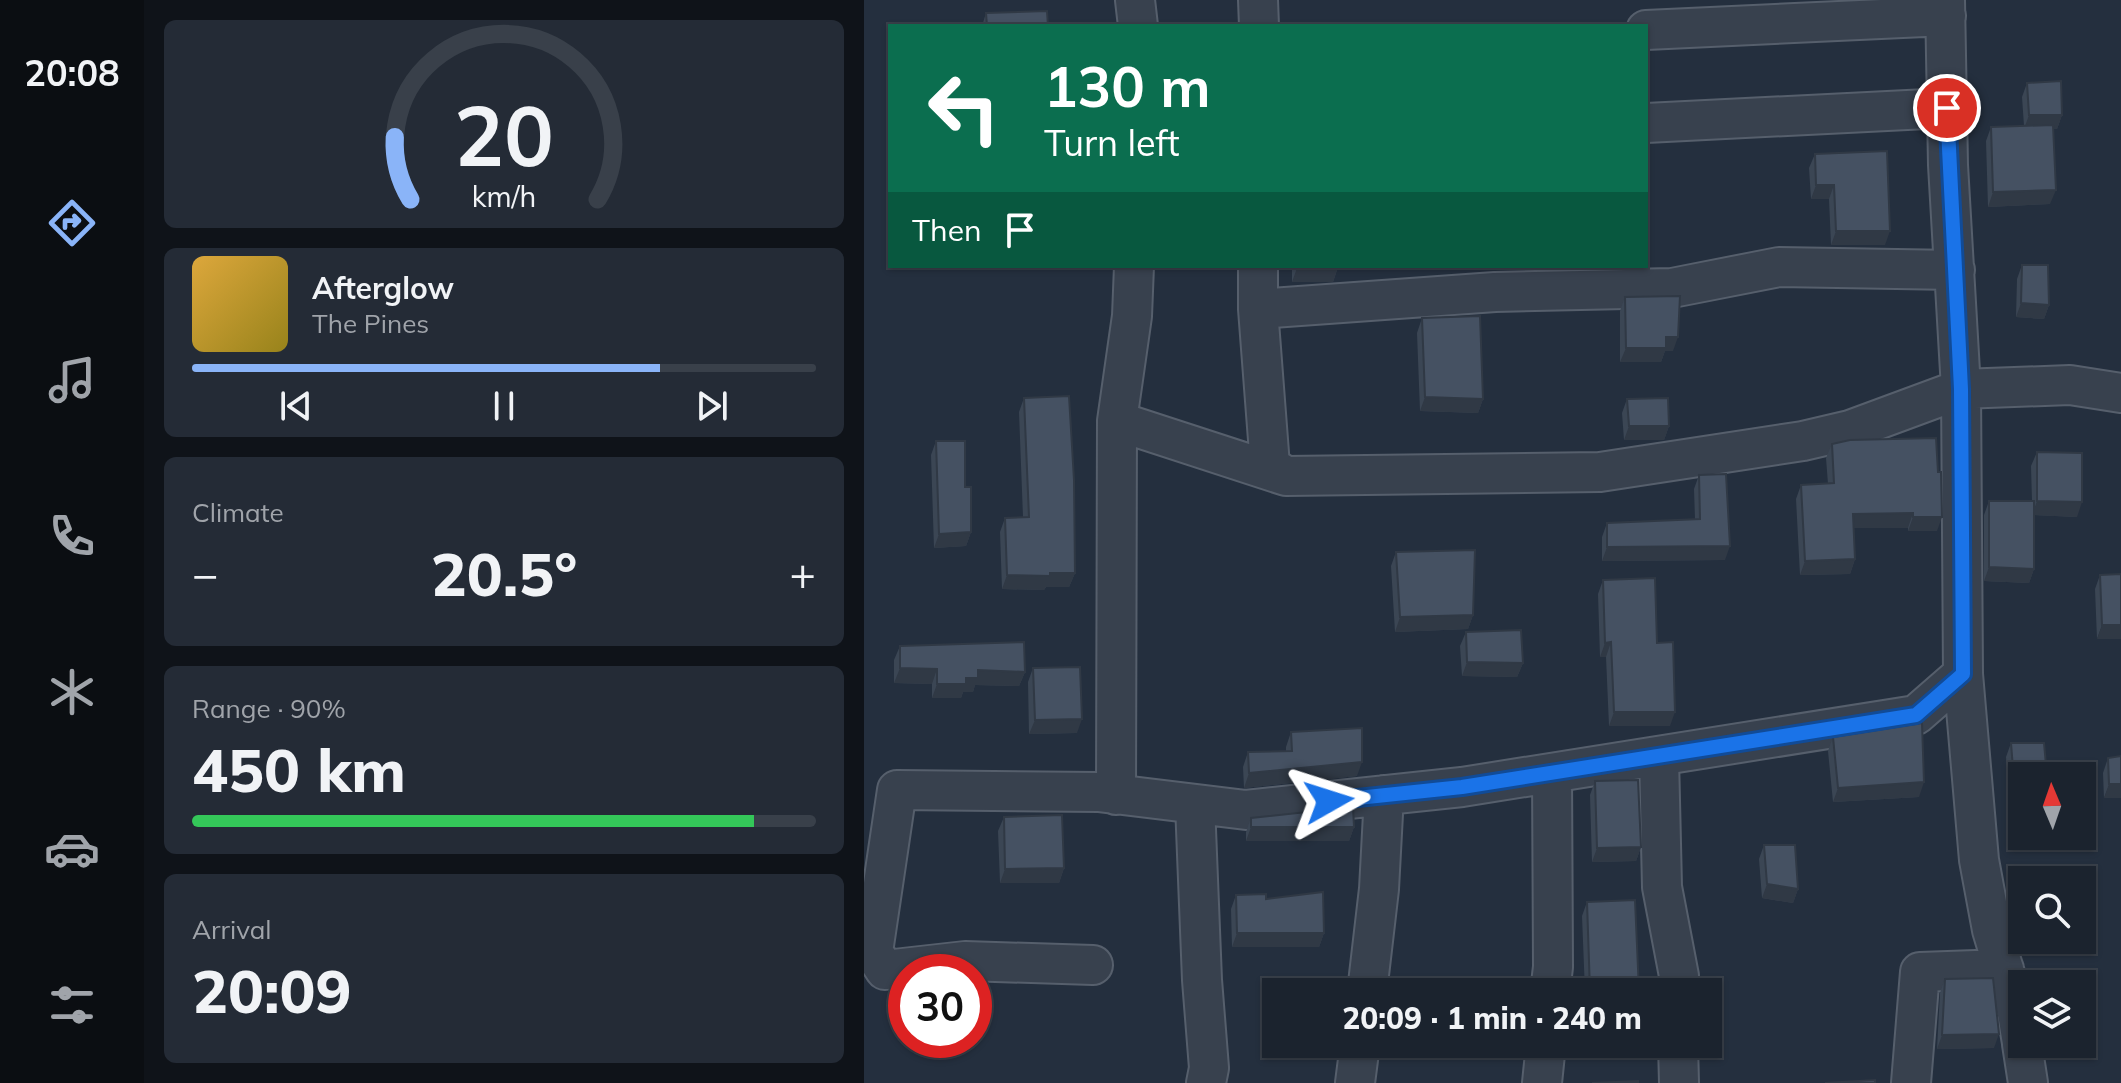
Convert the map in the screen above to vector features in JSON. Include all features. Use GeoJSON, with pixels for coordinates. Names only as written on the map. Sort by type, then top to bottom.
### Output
{"type":"FeatureCollection","features":[{"type":"Feature","properties":{"kind":"street"},"geometry":{"type":"LineString","coordinates":[[1135,0],[1138,24]]}},
{"type":"Feature","properties":{"kind":"street"},"geometry":{"type":"LineString","coordinates":[[1258,0],[1259,24]]}},
{"type":"Feature","properties":{"kind":"street"},"geometry":{"type":"LineString","coordinates":[[1648,30],[1946,8],[1947,108],[1961,389],[1963,674],[1979,860],[1992,930],[2008,983]]}},
{"type":"Feature","properties":{"kind":"street"},"geometry":{"type":"LineString","coordinates":[[1648,123],[1947,108]]}},
{"type":"Feature","properties":{"kind":"street"},"geometry":{"type":"LineString","coordinates":[[1258,309],[1495,292],[1672,288],[1779,267],[1955,270]]}},
{"type":"Feature","properties":{"kind":"street"},"geometry":{"type":"LineString","coordinates":[[1116,795],[1117,421],[1132,316],[1134,268]]}},
{"type":"Feature","properties":{"kind":"street"},"geometry":{"type":"LineString","coordinates":[[1258,268],[1258,309],[1270,466],[1286,476]]}},
{"type":"Feature","properties":{"kind":"street"},"geometry":{"type":"LineString","coordinates":[[1117,421],[1286,476],[1600,472],[1803,441],[1850,430],[1961,389],[2070,385],[2121,393]]}},
{"type":"Feature","properties":{"kind":"street"},"geometry":{"type":"LineString","coordinates":[[1093,965],[965,961],[885,970],[873,952],[897,790],[1116,795],[1246,810],[1384,795],[1659,757],[1916,715],[1963,674]]}},
{"type":"Feature","properties":{"kind":"street"},"geometry":{"type":"LineString","coordinates":[[1659,757],[1662,887],[1679,978]]}},
{"type":"Feature","properties":{"kind":"street"},"geometry":{"type":"LineString","coordinates":[[1552,773],[1552,978]]}},
{"type":"Feature","properties":{"kind":"street"},"geometry":{"type":"LineString","coordinates":[[1369,978],[1379,889],[1384,795]]}},
{"type":"Feature","properties":{"kind":"street"},"geometry":{"type":"LineString","coordinates":[[1195,804],[1209,1068],[1206,1083]]}},
{"type":"Feature","properties":{"kind":"street"},"geometry":{"type":"LineString","coordinates":[[1911,1083],[1920,972],[2004,969]]}},
{"type":"Feature","properties":{"kind":"street"},"geometry":{"type":"LineString","coordinates":[[1355,1083],[1358,1058]]}},
{"type":"Feature","properties":{"kind":"street"},"geometry":{"type":"LineString","coordinates":[[1542,1083],[1545,1058]]}},
{"type":"Feature","properties":{"kind":"street"},"geometry":{"type":"LineString","coordinates":[[1678,1058],[1679,1083]]}},
{"type":"Feature","properties":{"kind":"street"},"geometry":{"type":"LineString","coordinates":[[2024,1058],[2028,1083]]}},
{"type":"Feature","properties":{"kind":"building"},"geometry":{"type":"Polygon","coordinates":[[[1047,11],[1048,24],[987,24],[986,13],[1047,11]]]}},
{"type":"Feature","properties":{"kind":"building"},"geometry":{"type":"Polygon","coordinates":[[[2061,81],[2062,115],[2029,115],[2027,83],[2061,81]]]}},
{"type":"Feature","properties":{"kind":"building"},"geometry":{"type":"Polygon","coordinates":[[[2053,125],[2056,190],[1993,192],[1991,127],[2053,125]]]}},
{"type":"Feature","properties":{"kind":"building"},"geometry":{"type":"Polygon","coordinates":[[[1887,151],[1890,231],[1836,231],[1834,185],[1816,185],[1815,154],[1887,151]]]}},
{"type":"Feature","properties":{"kind":"building"},"geometry":{"type":"Polygon","coordinates":[[[2022,265],[2048,265],[2049,305],[2021,303],[2022,265]]]}},
{"type":"Feature","properties":{"kind":"building"},"geometry":{"type":"Polygon","coordinates":[[[1680,296],[1678,337],[1666,337],[1666,348],[1626,348],[1625,297],[1680,296]]]}},
{"type":"Feature","properties":{"kind":"building"},"geometry":{"type":"Polygon","coordinates":[[[1480,316],[1483,399],[1425,397],[1422,318],[1480,316]]]}},
{"type":"Feature","properties":{"kind":"building"},"geometry":{"type":"Polygon","coordinates":[[[1069,396],[1075,573],[1007,575],[1005,518],[1029,517],[1024,398],[1069,396]]]}},
{"type":"Feature","properties":{"kind":"building"},"geometry":{"type":"Polygon","coordinates":[[[1668,398],[1669,426],[1629,426],[1627,399],[1668,398]]]}},
{"type":"Feature","properties":{"kind":"building"},"geometry":{"type":"Polygon","coordinates":[[[1936,438],[1938,472],[1941,472],[1942,517],[1913,517],[1913,513],[1853,514],[1855,559],[1805,561],[1801,485],[1834,483],[1832,444],[1850,440],[1936,438]]]}},
{"type":"Feature","properties":{"kind":"building"},"geometry":{"type":"Polygon","coordinates":[[[936,441],[965,441],[965,487],[971,487],[971,532],[939,534],[936,441]]]}},
{"type":"Feature","properties":{"kind":"building"},"geometry":{"type":"Polygon","coordinates":[[[2037,452],[2082,453],[2082,502],[2037,501],[2037,452]]]}},
{"type":"Feature","properties":{"kind":"building"},"geometry":{"type":"Polygon","coordinates":[[[1726,474],[1730,546],[1607,547],[1607,523],[1700,519],[1699,475],[1726,474]]]}},
{"type":"Feature","properties":{"kind":"building"},"geometry":{"type":"Polygon","coordinates":[[[1989,501],[2034,501],[2034,569],[1989,567],[1989,501]]]}},
{"type":"Feature","properties":{"kind":"building"},"geometry":{"type":"Polygon","coordinates":[[[1475,550],[1473,615],[1400,617],[1396,552],[1475,550]]]}},
{"type":"Feature","properties":{"kind":"building"},"geometry":{"type":"Polygon","coordinates":[[[2121,574],[2121,625],[2102,625],[2100,575],[2121,574]]]}},
{"type":"Feature","properties":{"kind":"building"},"geometry":{"type":"Polygon","coordinates":[[[1655,578],[1657,643],[1673,642],[1675,712],[1614,712],[1611,642],[1605,643],[1603,580],[1655,578]]]}},
{"type":"Feature","properties":{"kind":"building"},"geometry":{"type":"Polygon","coordinates":[[[1521,630],[1523,663],[1467,662],[1466,632],[1521,630]]]}},
{"type":"Feature","properties":{"kind":"building"},"geometry":{"type":"Polygon","coordinates":[[[1024,642],[1025,672],[978,670],[978,678],[966,678],[966,684],[937,684],[937,669],[900,668],[900,646],[1024,642]]]}},
{"type":"Feature","properties":{"kind":"building"},"geometry":{"type":"Polygon","coordinates":[[[1080,667],[1082,719],[1035,720],[1033,668],[1080,667]]]}},
{"type":"Feature","properties":{"kind":"building"},"geometry":{"type":"Polygon","coordinates":[[[1922,723],[1924,782],[1838,788],[1833,737],[1922,723]]]}},
{"type":"Feature","properties":{"kind":"building"},"geometry":{"type":"Polygon","coordinates":[[[1362,728],[1362,762],[1249,773],[1248,752],[1292,751],[1291,732],[1362,728]]]}},
{"type":"Feature","properties":{"kind":"building"},"geometry":{"type":"Polygon","coordinates":[[[2011,743],[2044,743],[2046,762],[2012,762],[2011,743]]]}},
{"type":"Feature","properties":{"kind":"building"},"geometry":{"type":"Polygon","coordinates":[[[2121,756],[2121,784],[2109,784],[2108,758],[2121,756]]]}},
{"type":"Feature","properties":{"kind":"building"},"geometry":{"type":"Polygon","coordinates":[[[1638,780],[1641,847],[1597,848],[1595,781],[1638,780]]]}},
{"type":"Feature","properties":{"kind":"building"},"geometry":{"type":"Polygon","coordinates":[[[1353,807],[1354,827],[1251,827],[1251,818],[1353,807]]]}},
{"type":"Feature","properties":{"kind":"building"},"geometry":{"type":"Polygon","coordinates":[[[1062,815],[1064,868],[1005,869],[1004,817],[1062,815]]]}},
{"type":"Feature","properties":{"kind":"building"},"geometry":{"type":"Polygon","coordinates":[[[1764,845],[1795,845],[1798,889],[1767,884],[1764,845]]]}},
{"type":"Feature","properties":{"kind":"building"},"geometry":{"type":"Polygon","coordinates":[[[1323,892],[1324,933],[1237,933],[1236,895],[1266,894],[1266,899],[1323,892]]]}},
{"type":"Feature","properties":{"kind":"building"},"geometry":{"type":"Polygon","coordinates":[[[1635,900],[1638,978],[1590,978],[1587,902],[1635,900]]]}},
{"type":"Feature","properties":{"kind":"building"},"geometry":{"type":"Polygon","coordinates":[[[1993,978],[1999,1034],[1942,1035],[1945,979],[1993,978]]]}},
{"type":"Feature","properties":{"kind":"building"},"geometry":{"type":"Polygon","coordinates":[[[1875,1080],[1875,1083],[1825,1083],[1875,1080]]]}},
{"type":"Feature","properties":{"kind":"building"},"geometry":{"type":"Polygon","coordinates":[[[1638,1081],[1638,1083],[1592,1083],[1638,1081]]]}},
{"type":"Feature","properties":{"kind":"route"},"geometry":{"type":"LineString","coordinates":[[1329,801],[1462,787],[1916,715],[1963,674],[1961,389],[1947,108]]}}]}
